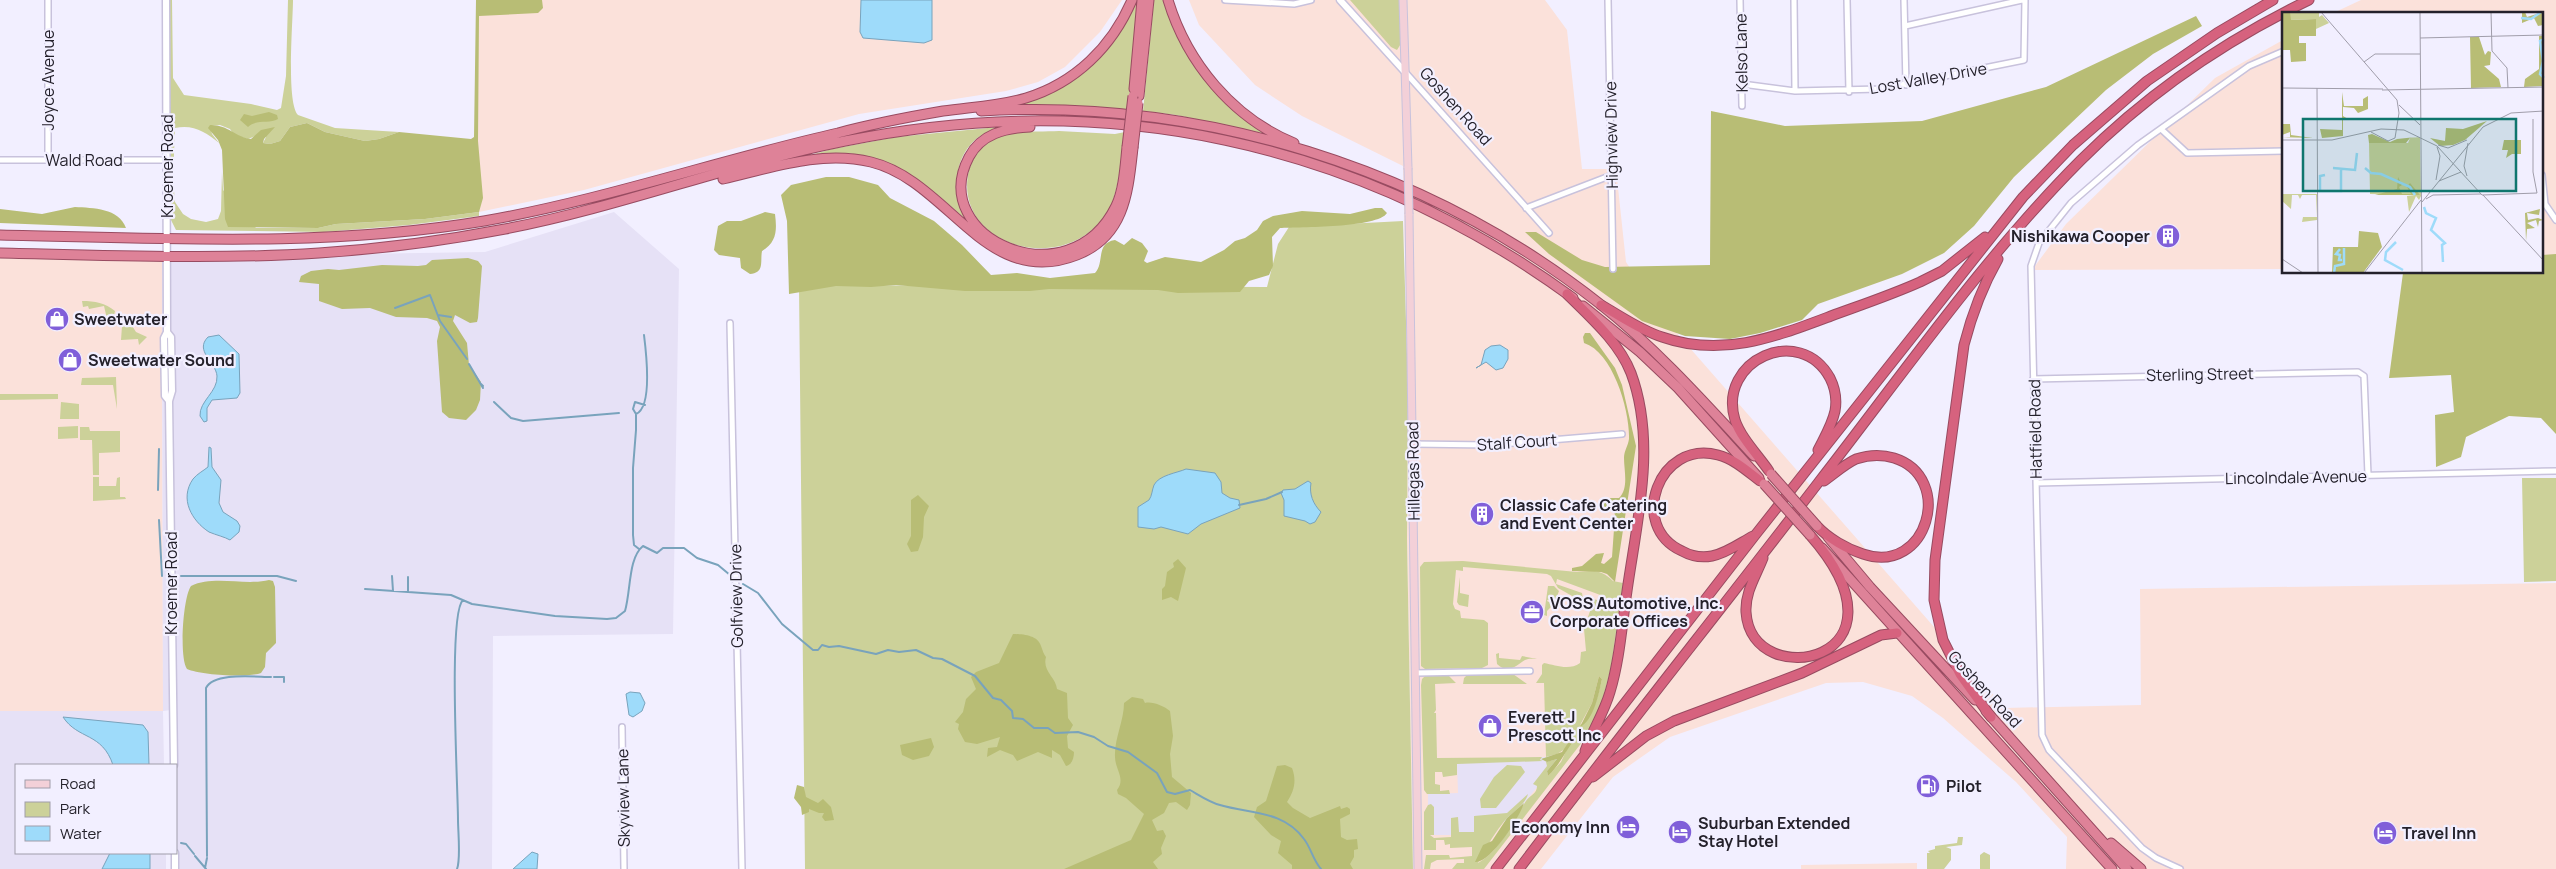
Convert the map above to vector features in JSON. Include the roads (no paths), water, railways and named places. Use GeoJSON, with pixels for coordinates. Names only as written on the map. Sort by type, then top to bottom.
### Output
{"type":"FeatureCollection","features":[{"type":"Feature","properties":{"kind":"highway"},"geometry":{"type":"LineString","coordinates":[[0,235],[167,238],[336,236],[481,221],[596,198],[799,142],[901,120],[1015,100],[1055,86],[1078,71],[1106,45],[1124,18],[1132,0]]}},
{"type":"Feature","properties":{"kind":"highway"},"geometry":{"type":"LineString","coordinates":[[1136,96],[1142,0]]}},
{"type":"Feature","properties":{"kind":"highway"},"geometry":{"type":"LineString","coordinates":[[639,196],[667,192],[818,158],[853,158],[885,166],[915,182],[985,243],[1002,254],[1026,261],[1048,262],[1080,254],[1109,231],[1125,205],[1130,147],[1149,0]]}},
{"type":"Feature","properties":{"kind":"highway"},"geometry":{"type":"LineString","coordinates":[[1168,0],[1181,35],[1198,63],[1213,83],[1236,106],[1270,132],[1328,157]]}},
{"type":"Feature","properties":{"kind":"highway"},"geometry":{"type":"LineString","coordinates":[[1496,869],[1998,226],[2049,169],[2109,113],[2147,82],[2210,38],[2273,0]]}},
{"type":"Feature","properties":{"kind":"highway"},"geometry":{"type":"LineString","coordinates":[[2287,12],[2309,0]]}},
{"type":"Feature","properties":{"kind":"highway"},"geometry":{"type":"LineString","coordinates":[[1519,869],[1768,546],[2014,233],[2083,158],[2156,95],[2228,44],[2282,15]]}},
{"type":"Feature","properties":{"kind":"highway"},"geometry":{"type":"LineString","coordinates":[[901,120],[990,111],[1045,110],[1114,113],[1222,129],[1328,157]]}},
{"type":"Feature","properties":{"kind":"highway"},"geometry":{"type":"LineString","coordinates":[[1077,120],[1060,126],[1006,129],[984,139],[972,152],[962,178],[965,205],[976,224],[1000,244],[1024,253],[1049,255],[1074,248],[1090,238],[1105,224],[1117,205],[1130,147]]}},
{"type":"Feature","properties":{"kind":"highway"},"geometry":{"type":"LineString","coordinates":[[0,253],[167,256],[316,254],[398,246],[504,229],[639,196],[797,152],[874,136],[962,124],[1077,120],[1149,126],[1215,137],[1283,154],[1392,193],[1474,235],[1567,294],[1618,333],[1678,388],[1841,568],[1897,633],[2112,869]]}},
{"type":"Feature","properties":{"kind":"highway","name":"Goshen Road"},"geometry":{"type":"LineString","coordinates":[[1328,157],[1404,187],[1466,217],[1525,252],[1601,305],[1685,382],[1770,473],[1870,587],[1991,717],[2127,869]]}},
{"type":"Feature","properties":{"kind":"highway"},"geometry":{"type":"LineString","coordinates":[[1601,305],[1644,330],[1678,342],[1712,347],[1752,343],[1775,337],[1942,272],[1998,226]]}},
{"type":"Feature","properties":{"kind":"highway"},"geometry":{"type":"LineString","coordinates":[[1991,717],[1960,674],[1943,640],[1934,600],[1935,560],[1968,331],[1982,287],[2014,233]]}},
{"type":"Feature","properties":{"kind":"highway"},"geometry":{"type":"LineString","coordinates":[[1567,294],[1607,336],[1630,371],[1642,405],[1644,446],[1642,487],[1616,670],[1603,714],[1580,761]]}},
{"type":"Feature","properties":{"kind":"highway"},"geometry":{"type":"LineString","coordinates":[[1770,473],[1736,421],[1732,403],[1739,377],[1748,366],[1770,353],[1781,351],[1807,356],[1818,364],[1832,383],[1836,396],[1835,411],[1812,464]]}},
{"type":"Feature","properties":{"kind":"highway"},"geometry":{"type":"LineString","coordinates":[[1756,534],[1727,551],[1713,556],[1700,557],[1686,553],[1674,548],[1657,526],[1653,501],[1661,477],[1669,467],[1680,459],[1694,454],[1707,453],[1730,459],[1762,482]]}},
{"type":"Feature","properties":{"kind":"highway"},"geometry":{"type":"LineString","coordinates":[[1816,486],[1855,460],[1871,456],[1886,456],[1903,461],[1916,471],[1924,484],[1929,503],[1927,520],[1920,535],[1911,547],[1890,557],[1876,558],[1859,552],[1819,528]]}},
{"type":"Feature","properties":{"kind":"highway"},"geometry":{"type":"LineString","coordinates":[[1768,546],[1749,591],[1746,612],[1748,623],[1755,638],[1766,648],[1794,659],[1808,657],[1822,653],[1833,646],[1848,622],[1849,610],[1847,594],[1838,571],[1812,537]]}},
{"type":"Feature","properties":{"kind":"highway"},"geometry":{"type":"LineString","coordinates":[[1580,789],[1624,751],[1646,736],[1674,721],[1802,673],[1881,635],[1897,633]]}},
{"type":"Feature","properties":{"kind":"highway"},"geometry":{"type":"LineString","coordinates":[[2080,817],[2141,869]]}},
{"type":"Feature","properties":{"kind":"main road","name":"Hillegas Road"},"geometry":{"type":"LineString","coordinates":[[1403,0],[1409,214],[1418,869]]}},
{"type":"Feature","properties":{"kind":"street","name":"Joyce Avenue"},"geometry":{"type":"LineString","coordinates":[[48,0],[48,160]]}},
{"type":"Feature","properties":{"kind":"street","name":"Kroemer Road"},"geometry":{"type":"LineString","coordinates":[[166,0],[168,332],[164,338],[164,372],[165,396],[168,401],[174,764]]}},
{"type":"Feature","properties":{"kind":"street"},"geometry":{"type":"LineString","coordinates":[[1224,0],[1294,4],[1311,0]]}},
{"type":"Feature","properties":{"kind":"street","name":"Goshen Road"},"geometry":{"type":"LineString","coordinates":[[1340,0],[1549,233]]}},
{"type":"Feature","properties":{"kind":"street","name":"Highview Drive"},"geometry":{"type":"LineString","coordinates":[[1608,0],[1613,269]]}},
{"type":"Feature","properties":{"kind":"street","name":"Kelso Lane"},"geometry":{"type":"LineString","coordinates":[[1740,0],[1742,106]]}},
{"type":"Feature","properties":{"kind":"street"},"geometry":{"type":"LineString","coordinates":[[1794,0],[1795,91]]}},
{"type":"Feature","properties":{"kind":"street"},"geometry":{"type":"LineString","coordinates":[[1846,0],[1849,92]]}},
{"type":"Feature","properties":{"kind":"street"},"geometry":{"type":"LineString","coordinates":[[1904,0],[1906,86]]}},
{"type":"Feature","properties":{"kind":"street"},"geometry":{"type":"LineString","coordinates":[[1905,26],[2023,0]]}},
{"type":"Feature","properties":{"kind":"street","name":"Lost Valley Drive"},"geometry":{"type":"LineString","coordinates":[[1742,84],[1795,91],[1849,92],[1906,86],[2024,60],[2023,0]]}},
{"type":"Feature","properties":{"kind":"street","name":"Hatfield Road"},"geometry":{"type":"LineString","coordinates":[[2180,869],[2156,858],[2142,848],[2088,793],[2045,743],[2040,715],[2031,266],[2039,242],[2070,203],[2161,129],[2249,66],[2282,52]]}},
{"type":"Feature","properties":{"kind":"street"},"geometry":{"type":"LineString","coordinates":[[2161,129],[2187,153],[2282,151]]}},
{"type":"Feature","properties":{"kind":"street","name":"Wald Road"},"geometry":{"type":"LineString","coordinates":[[0,160],[167,160]]}},
{"type":"Feature","properties":{"kind":"street"},"geometry":{"type":"LineString","coordinates":[[1526,208],[1612,175]]}},
{"type":"Feature","properties":{"kind":"street"},"geometry":{"type":"LineString","coordinates":[[2544,194],[2545,204],[2556,220]]}},
{"type":"Feature","properties":{"kind":"street","name":"Golfview Drive"},"geometry":{"type":"LineString","coordinates":[[730,323],[742,869]]}},
{"type":"Feature","properties":{"kind":"street","name":"Sterling Street"},"geometry":{"type":"LineString","coordinates":[[2034,379],[2362,373],[2364,376],[2368,475]]}},
{"type":"Feature","properties":{"kind":"street","name":"Stalf Court"},"geometry":{"type":"LineString","coordinates":[[1412,444],[1490,445],[1622,434]]}},
{"type":"Feature","properties":{"kind":"street","name":"Lincolndale Avenue"},"geometry":{"type":"LineString","coordinates":[[2036,483],[2556,471]]}},
{"type":"Feature","properties":{"kind":"street"},"geometry":{"type":"LineString","coordinates":[[1416,673],[1530,670]]}},
{"type":"Feature","properties":{"kind":"street","name":"Skyview Lane"},"geometry":{"type":"LineString","coordinates":[[622,727],[624,869]]}},
{"type":"Feature","properties":{"kind":"street"},"geometry":{"type":"LineString","coordinates":[[175,854],[175,869]]}},
{"type":"Feature","properties":{"kind":"water"},"geometry":{"type":"Polygon","coordinates":[[[861,0],[932,0],[932,40],[924,43],[863,38],[860,32],[861,0]]]}},
{"type":"Feature","properties":{"kind":"water"},"geometry":{"type":"Polygon","coordinates":[[[219,335],[239,354],[240,393],[237,398],[212,400],[207,408],[207,421],[204,422],[200,416],[200,411],[215,387],[217,376],[203,347],[208,337],[219,335]]]}},
{"type":"Feature","properties":{"kind":"water"},"geometry":{"type":"Polygon","coordinates":[[[1500,345],[1508,350],[1508,359],[1503,368],[1496,370],[1486,362],[1481,365],[1485,350],[1491,346],[1500,345]]]}},
{"type":"Feature","properties":{"kind":"water"},"geometry":{"type":"Polygon","coordinates":[[[209,447],[211,448],[212,467],[221,480],[219,503],[223,512],[237,521],[240,526],[239,532],[230,540],[209,532],[197,522],[187,502],[187,494],[193,479],[208,467],[209,447]]]}},
{"type":"Feature","properties":{"kind":"water"},"geometry":{"type":"Polygon","coordinates":[[[1186,469],[1215,473],[1221,482],[1222,493],[1230,498],[1239,500],[1240,508],[1201,524],[1188,534],[1161,527],[1154,529],[1138,527],[1138,507],[1149,500],[1156,482],[1186,469]]]}},
{"type":"Feature","properties":{"kind":"water"},"geometry":{"type":"Polygon","coordinates":[[[1308,481],[1311,483],[1312,499],[1321,512],[1315,522],[1310,524],[1284,516],[1284,500],[1281,493],[1283,490],[1295,489],[1308,481]]]}},
{"type":"Feature","properties":{"kind":"water"},"geometry":{"type":"Polygon","coordinates":[[[630,692],[640,693],[645,703],[642,711],[633,717],[629,715],[626,694],[630,692]]]}},
{"type":"Feature","properties":{"kind":"water"},"geometry":{"type":"Polygon","coordinates":[[[63,717],[143,725],[148,732],[149,764],[113,764],[103,747],[69,724],[63,717]]]}},
{"type":"Feature","properties":{"kind":"water"},"geometry":{"type":"Polygon","coordinates":[[[532,852],[538,854],[537,869],[513,869],[532,852]]]}},
{"type":"Feature","properties":{"kind":"water"},"geometry":{"type":"Polygon","coordinates":[[[110,854],[150,854],[150,869],[102,869],[110,854]]]}},
{"type":"Feature","properties":{"kind":"waterway"},"geometry":{"type":"LineString","coordinates":[[395,308],[430,295],[440,321],[467,359]]}},
{"type":"Feature","properties":{"kind":"waterway"},"geometry":{"type":"LineString","coordinates":[[438,315],[451,317]]}},
{"type":"Feature","properties":{"kind":"waterway"},"geometry":{"type":"LineString","coordinates":[[636,414],[645,401],[647,390],[644,335]]}},
{"type":"Feature","properties":{"kind":"waterway"},"geometry":{"type":"LineString","coordinates":[[469,364],[483,388]]}},
{"type":"Feature","properties":{"kind":"waterway"},"geometry":{"type":"LineString","coordinates":[[480,383],[483,386]]}},
{"type":"Feature","properties":{"kind":"waterway"},"geometry":{"type":"LineString","coordinates":[[494,402],[511,418],[523,421],[619,413]]}},
{"type":"Feature","properties":{"kind":"waterway"},"geometry":{"type":"LineString","coordinates":[[639,549],[634,545],[633,535],[633,468],[636,430],[636,414],[633,409],[635,402],[645,405]]}},
{"type":"Feature","properties":{"kind":"waterway"},"geometry":{"type":"LineString","coordinates":[[158,490],[159,449]]}},
{"type":"Feature","properties":{"kind":"waterway"},"geometry":{"type":"LineString","coordinates":[[1239,505],[1266,499],[1282,492]]}},
{"type":"Feature","properties":{"kind":"waterway"},"geometry":{"type":"LineString","coordinates":[[159,520],[162,576]]}},
{"type":"Feature","properties":{"kind":"waterway"},"geometry":{"type":"LineString","coordinates":[[365,589],[451,595],[472,604],[555,616],[607,619],[616,618],[625,611],[632,567],[638,551],[643,546],[657,553],[663,548],[684,548],[697,558],[718,565],[730,575]]}},
{"type":"Feature","properties":{"kind":"waterway"},"geometry":{"type":"LineString","coordinates":[[181,576],[277,576],[296,581]]}},
{"type":"Feature","properties":{"kind":"waterway"},"geometry":{"type":"LineString","coordinates":[[392,576],[393,591]]}},
{"type":"Feature","properties":{"kind":"waterway"},"geometry":{"type":"LineString","coordinates":[[408,577],[408,592]]}},
{"type":"Feature","properties":{"kind":"waterway"},"geometry":{"type":"LineString","coordinates":[[743,584],[758,593],[782,624],[813,650],[818,650],[822,645],[829,647],[839,646],[876,654],[888,650],[899,652],[916,650],[933,658],[942,659],[975,676],[993,698],[1001,700],[1012,711],[1013,718],[1023,719],[1034,728],[1048,728],[1055,733],[1078,732],[1094,737],[1108,746],[1128,752],[1157,773],[1167,792],[1175,794],[1190,790],[1216,804],[1265,814],[1286,823],[1304,839],[1321,869]]}},
{"type":"Feature","properties":{"kind":"waterway"},"geometry":{"type":"LineString","coordinates":[[457,869],[459,845],[455,667],[458,612],[463,600]]}},
{"type":"Feature","properties":{"kind":"waterway"},"geometry":{"type":"LineString","coordinates":[[207,856],[206,688],[210,683],[226,677],[271,677]]}},
{"type":"Feature","properties":{"kind":"waterway"},"geometry":{"type":"LineString","coordinates":[[274,677],[284,677],[284,682]]}},
{"type":"Feature","properties":{"kind":"waterway"},"geometry":{"type":"LineString","coordinates":[[181,843],[186,844],[194,854]]}},
{"type":"Feature","properties":{"kind":"waterway"},"geometry":{"type":"LineString","coordinates":[[195,856],[206,869]]}},
{"type":"Feature","properties":{"kind":"waterway"},"geometry":{"type":"LineString","coordinates":[[205,868],[207,858]]}},
{"type":"Feature","properties":{"kind":"place","name":"Nishikawa Cooper"},"geometry":{"type":"Point","coordinates":[2168,236]}},
{"type":"Feature","properties":{"kind":"place","name":"Sweetwater"},"geometry":{"type":"Point","coordinates":[57,319]}},
{"type":"Feature","properties":{"kind":"place","name":"Sweetwater Sound"},"geometry":{"type":"Point","coordinates":[70,360]}},
{"type":"Feature","properties":{"kind":"place","name":"Classic Cafe Catering and Event Center"},"geometry":{"type":"Point","coordinates":[1482,514]}},
{"type":"Feature","properties":{"kind":"place","name":"VOSS Automotive, Inc. Corporate Offices"},"geometry":{"type":"Point","coordinates":[1532,612]}},
{"type":"Feature","properties":{"kind":"place","name":"Everett J Prescott Inc"},"geometry":{"type":"Point","coordinates":[1490,726]}},
{"type":"Feature","properties":{"kind":"place","name":"Pilot"},"geometry":{"type":"Point","coordinates":[1928,786]}},
{"type":"Feature","properties":{"kind":"place","name":"Economy Inn"},"geometry":{"type":"Point","coordinates":[1628,827]}},
{"type":"Feature","properties":{"kind":"place","name":"Suburban Extended Stay Hotel"},"geometry":{"type":"Point","coordinates":[1680,832]}},
{"type":"Feature","properties":{"kind":"place","name":"Travel Inn"},"geometry":{"type":"Point","coordinates":[2385,833]}}]}
